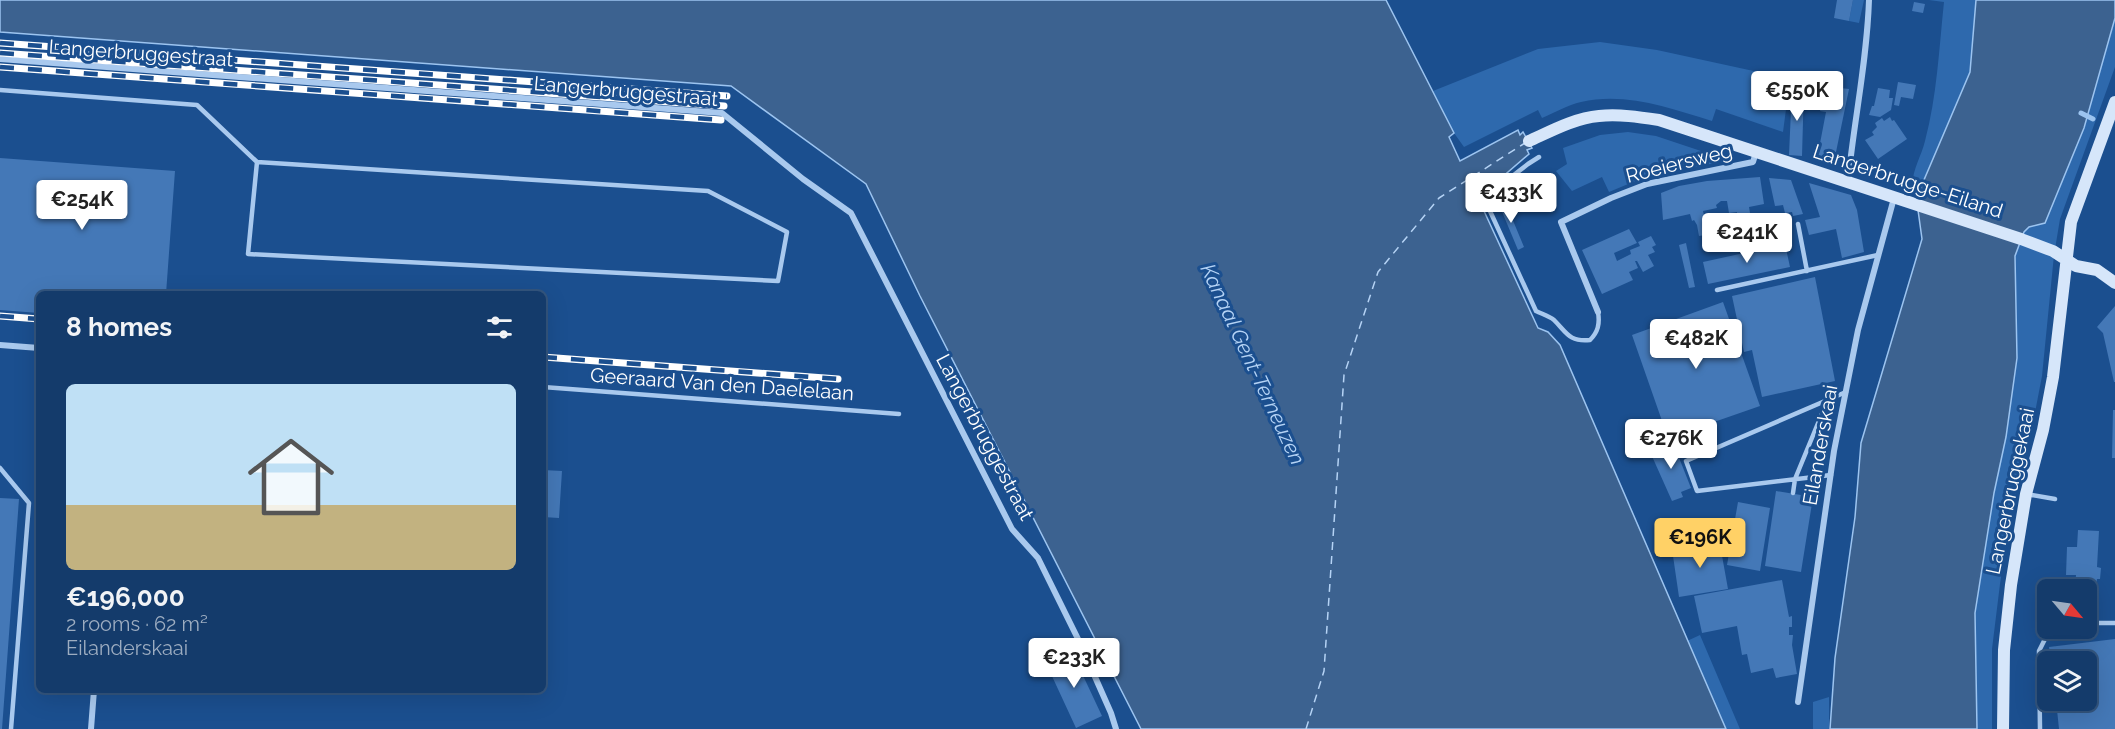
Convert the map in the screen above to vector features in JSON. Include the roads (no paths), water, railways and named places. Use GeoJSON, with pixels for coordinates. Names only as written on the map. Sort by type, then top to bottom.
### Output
{"type":"FeatureCollection","features":[{"type":"Feature","properties":{"kind":"main road","name":"Langerbruggekaai"},"geometry":{"type":"LineString","coordinates":[[2003,729],[2004,650],[2011,585],[2026,494],[2043,430],[2053,377],[2071,222],[2115,104]]}},
{"type":"Feature","properties":{"kind":"main road","name":"Langerbrugge-Eiland"},"geometry":{"type":"LineString","coordinates":[[1528,141],[1566,125],[1597,116],[1631,115],[1659,120],[2021,239],[2053,251],[2076,266],[2097,270],[2115,283]]}},
{"type":"Feature","properties":{"kind":"street"},"geometry":{"type":"LineString","coordinates":[[1848,181],[1853,133],[1862,83],[1869,0]]}},
{"type":"Feature","properties":{"kind":"street","name":"Langerbruggestraat"},"geometry":{"type":"LineString","coordinates":[[0,59],[722,113],[803,179],[851,213],[1012,529],[1038,558],[1080,643],[1116,729]]}},
{"type":"Feature","properties":{"kind":"street","name":"Roeiersweg"},"geometry":{"type":"LineString","coordinates":[[1598,312],[1561,222],[1647,184],[1753,162],[1756,152]]}},
{"type":"Feature","properties":{"kind":"street","name":"Eilanderskaai"},"geometry":{"type":"LineString","coordinates":[[1798,702],[1831,475],[1846,392],[1858,330],[1894,198]]}},
{"type":"Feature","properties":{"kind":"street"},"geometry":{"type":"LineString","coordinates":[[0,345],[36,348]]}},
{"type":"Feature","properties":{"kind":"street"},"geometry":{"type":"LineString","coordinates":[[91,729],[94,693]]}},
{"type":"Feature","properties":{"kind":"lane"},"geometry":{"type":"LineString","coordinates":[[0,90],[197,105],[257,162],[708,191],[787,232],[778,281],[248,254],[257,162]]}},
{"type":"Feature","properties":{"kind":"lane"},"geometry":{"type":"LineString","coordinates":[[1539,158],[1484,198],[1536,311],[1552,318],[1562,331],[1572,339],[1580,341],[1590,340],[1597,333],[1598,312]]}},
{"type":"Feature","properties":{"kind":"lane"},"geometry":{"type":"LineString","coordinates":[[1798,224],[1807,271]]}},
{"type":"Feature","properties":{"kind":"lane"},"geometry":{"type":"LineString","coordinates":[[1717,290],[1878,255]]}},
{"type":"Feature","properties":{"kind":"lane","name":"Geeraard Van den Daelelaan"},"geometry":{"type":"LineString","coordinates":[[546,387],[899,414]]}},
{"type":"Feature","properties":{"kind":"lane"},"geometry":{"type":"LineString","coordinates":[[1831,475],[1697,491],[1686,461],[1846,392]]}},
{"type":"Feature","properties":{"kind":"lane"},"geometry":{"type":"LineString","coordinates":[[1793,493],[1795,478],[1828,399]]}},
{"type":"Feature","properties":{"kind":"lane"},"geometry":{"type":"LineString","coordinates":[[0,468],[29,503],[11,729]]}},
{"type":"Feature","properties":{"kind":"lane"},"geometry":{"type":"LineString","coordinates":[[2026,494],[2055,499]]}},
{"type":"Feature","properties":{"kind":"lane"},"geometry":{"type":"LineString","coordinates":[[2097,623],[2115,623]]}},
{"type":"Feature","properties":{"kind":"lane"},"geometry":{"type":"LineString","coordinates":[[2040,729],[2039,651],[2045,639]]}},
{"type":"Feature","properties":{"kind":"water","name":"Kanaal Gent-Terneuzen"},"geometry":{"type":"Polygon","coordinates":[[[0,0],[1386,0],[1454,133],[1449,137],[1460,161],[1518,130],[1520,135],[1523,132],[1532,148],[1527,150],[1529,154],[1478,198],[1538,328],[1548,332],[1560,345],[1726,729],[1141,729],[920,296],[866,184],[731,86],[0,32],[0,0]]]}},
{"type":"Feature","properties":{"kind":"water"},"geometry":{"type":"Polygon","coordinates":[[[1976,0],[2115,0],[2115,18],[2084,128],[2045,223],[2029,227],[2024,232],[2015,256],[2017,358],[2006,437],[1994,493],[1975,613],[1977,729],[1830,729],[1835,658],[1855,517],[1861,443],[1922,239],[1918,210],[1921,199],[1918,194],[1970,72],[1976,0]]]}},
{"type":"Feature","properties":{"kind":"waterway"},"geometry":{"type":"LineString","coordinates":[[2081,113],[2093,119]]}},
{"type":"Feature","properties":{"kind":"railway"},"geometry":{"type":"LineString","coordinates":[[0,43],[727,96]]}},
{"type":"Feature","properties":{"kind":"railway"},"geometry":{"type":"LineString","coordinates":[[0,53],[724,106]]}},
{"type":"Feature","properties":{"kind":"railway"},"geometry":{"type":"LineString","coordinates":[[0,67],[721,120]]}},
{"type":"Feature","properties":{"kind":"railway"},"geometry":{"type":"LineString","coordinates":[[0,316],[36,319]]}},
{"type":"Feature","properties":{"kind":"railway"},"geometry":{"type":"LineString","coordinates":[[546,357],[838,379]]}}]}
